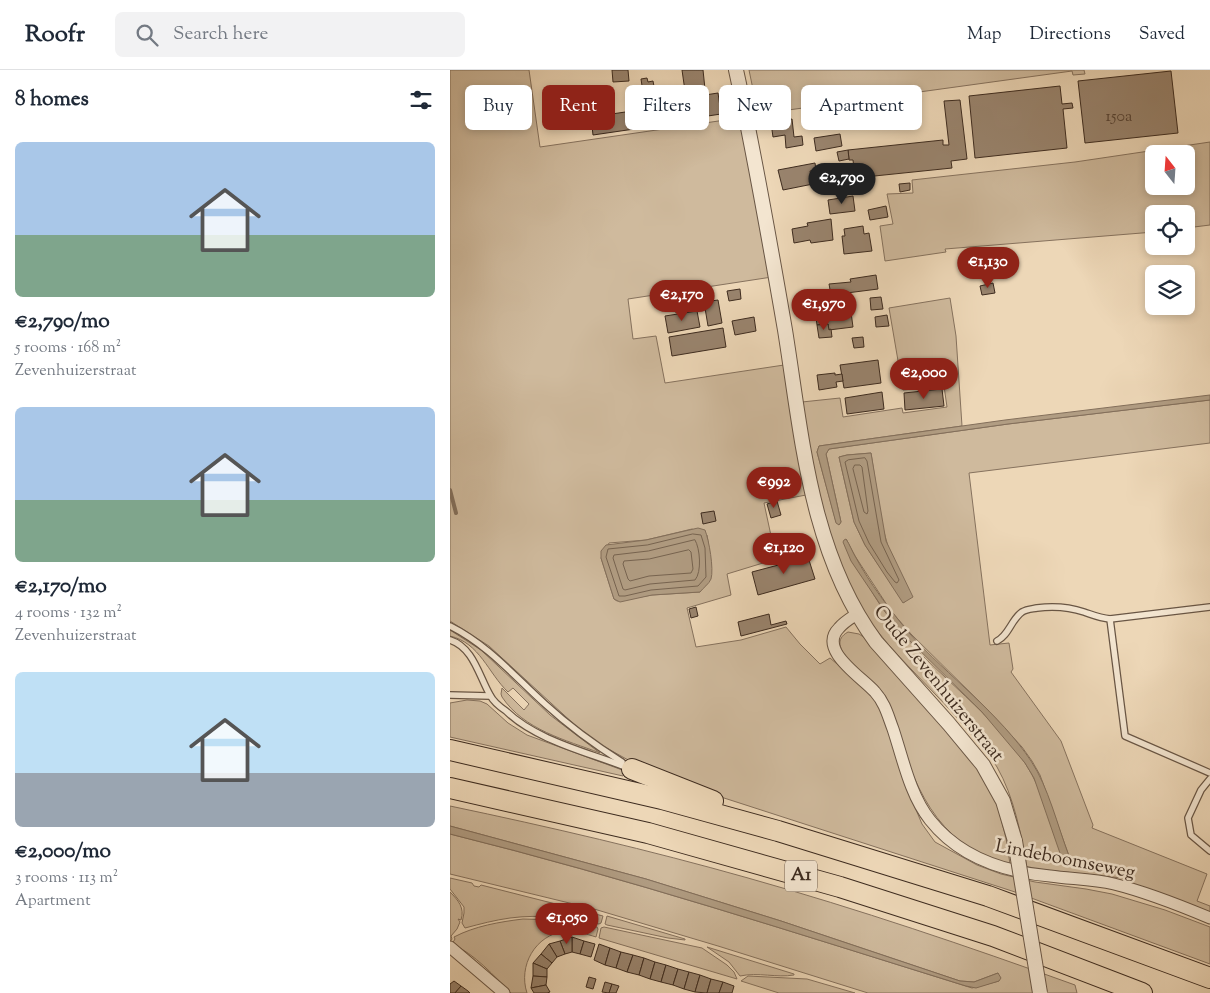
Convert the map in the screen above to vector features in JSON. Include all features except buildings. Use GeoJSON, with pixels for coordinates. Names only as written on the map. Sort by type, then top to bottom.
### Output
{"type":"FeatureCollection","features":[{"type":"Feature","properties":{"kind":"highway","name":"A1"},"geometry":{"type":"LineString","coordinates":[[450,750],[662,799],[778,831],[988,896],[1210,978]]}},
{"type":"Feature","properties":{"kind":"highway","name":"A1"},"geometry":{"type":"LineString","coordinates":[[632,769],[743,813],[778,831]]}},
{"type":"Feature","properties":{"kind":"highway","name":"A1"},"geometry":{"type":"LineString","coordinates":[[450,788],[648,833],[840,887],[993,936],[1142,993]]}},
{"type":"Feature","properties":{"kind":"street","name":"Oude Zevenhuizerstraat"},"geometry":{"type":"LineString","coordinates":[[736,70],[771,246],[802,445],[811,490],[830,551],[857,614],[876,642],[983,765],[1003,801],[1015,841],[1040,993]]}},
{"type":"Feature","properties":{"kind":"street","name":"Lindeboomseweg"},"geometry":{"type":"LineString","coordinates":[[857,614],[837,630],[832,641],[835,651],[881,699],[919,802],[935,826],[961,850],[978,860],[1000,867],[1046,876],[1095,880],[1114,884],[1210,918]]}},
{"type":"Feature","properties":{"kind":"street"},"geometry":{"type":"LineString","coordinates":[[450,948],[504,993]]}},
{"type":"Feature","properties":{"kind":"lane"},"geometry":{"type":"LineString","coordinates":[[997,641],[1003,638],[1023,612],[1029,609],[1059,607],[1110,619],[1210,607]]}},
{"type":"Feature","properties":{"kind":"lane"},"geometry":{"type":"LineString","coordinates":[[1110,619],[1125,736],[1210,773]]}},
{"type":"Feature","properties":{"kind":"lane","name":"A1"},"geometry":{"type":"LineString","coordinates":[[450,626],[493,654],[564,721],[632,769]]}},
{"type":"Feature","properties":{"kind":"lane","name":"A1"},"geometry":{"type":"LineString","coordinates":[[450,640],[456,642],[467,652],[490,696],[512,717],[532,730],[632,769]]}},
{"type":"Feature","properties":{"kind":"lane"},"geometry":{"type":"LineString","coordinates":[[450,696],[490,696]]}},
{"type":"Feature","properties":{"kind":"lane"},"geometry":{"type":"LineString","coordinates":[[1210,779],[1201,790],[1188,818],[1191,835],[1210,851]]}},
{"type":"Feature","properties":{"kind":"shaded area"},"geometry":{"type":"Polygon","coordinates":[[[450,70],[529,70],[531,85],[465,85],[465,130],[532,130],[532,91],[540,147],[657,130],[709,130],[709,122],[719,121],[719,130],[741,130],[772,277],[628,299],[633,339],[656,336],[665,383],[784,365],[806,495],[764,503],[776,559],[727,574],[731,595],[687,608],[696,647],[741,640],[786,627],[820,664],[830,658],[869,691],[879,704],[914,805],[922,824],[935,842],[977,865],[1001,874],[1035,882],[1112,894],[1165,910],[1210,927],[1210,964],[1015,892],[690,787],[630,761],[603,746],[576,726],[489,646],[450,621],[450,70]],[[692,529],[646,540],[609,543],[601,558],[614,599],[617,601],[652,595],[700,592],[709,558],[707,535],[692,529]]]}},
{"type":"Feature","properties":{"kind":"shaded area"},"geometry":{"type":"Polygon","coordinates":[[[749,70],[1084,70],[1085,74],[1073,75],[1072,71],[922,92],[922,85],[801,85],[801,108],[791,110],[791,85],[752,85],[749,70]]]}},
{"type":"Feature","properties":{"kind":"shaded area"},"geometry":{"type":"Polygon","coordinates":[[[1210,142],[1210,225],[1195,227],[1195,205],[1145,205],[1145,233],[945,249],[946,252],[885,261],[880,226],[893,224],[887,194],[913,193],[912,180],[1075,162],[1145,152],[1145,195],[1195,195],[1195,145],[1190,145],[1210,142]]]}},
{"type":"Feature","properties":{"kind":"shaded area"},"geometry":{"type":"Polygon","coordinates":[[[950,298],[956,336],[962,426],[819,446],[817,452],[836,522],[839,525],[841,522],[826,454],[829,449],[1008,424],[1210,400],[1210,443],[969,473],[990,645],[1009,643],[1013,669],[1011,672],[1061,741],[1093,825],[1092,828],[1207,874],[1197,901],[1210,906],[1210,913],[1133,884],[1122,878],[1027,868],[1012,803],[1003,779],[994,763],[958,719],[888,644],[855,599],[826,519],[812,461],[802,402],[840,398],[843,417],[902,408],[903,413],[947,407],[944,386],[903,390],[889,308],[950,298]],[[871,453],[839,457],[854,522],[865,545],[904,603],[882,525],[871,453]],[[846,539],[874,596],[886,613],[919,652],[993,723],[1025,763],[1042,797],[1066,860],[1069,856],[1040,775],[1032,761],[1022,747],[986,708],[911,634],[891,611],[846,539]]]}},
{"type":"Feature","properties":{"kind":"shaded area"},"geometry":{"type":"Polygon","coordinates":[[[450,630],[481,650],[550,715],[600,753],[546,732],[522,718],[502,697],[502,688],[524,710],[529,704],[513,688],[508,692],[469,645],[450,636],[450,630]]]}},
{"type":"Feature","properties":{"kind":"shaded area"},"geometry":{"type":"Polygon","coordinates":[[[848,632],[859,634],[865,638],[887,665],[938,718],[968,753],[996,800],[1006,838],[1010,864],[987,857],[962,843],[945,827],[930,808],[909,766],[886,697],[879,688],[848,660],[843,652],[840,645],[841,638],[848,632]]]}},
{"type":"Feature","properties":{"kind":"shaded area"},"geometry":{"type":"Polygon","coordinates":[[[467,700],[480,701],[487,704],[508,723],[527,735],[625,771],[623,776],[450,737],[450,703],[467,700]]]}},
{"type":"Feature","properties":{"kind":"shaded area"},"geometry":{"type":"Polygon","coordinates":[[[450,806],[637,848],[830,902],[912,928],[1075,985],[1077,993],[868,993],[594,909],[450,874],[450,834],[647,888],[972,988],[999,981],[998,973],[974,982],[960,981],[781,921],[646,879],[450,826],[450,806]]]}},
{"type":"Feature","properties":{"kind":"shaded area"},"geometry":{"type":"Polygon","coordinates":[[[450,878],[472,883],[474,886],[479,887],[481,885],[603,916],[599,924],[566,918],[532,916],[504,919],[465,928],[462,923],[464,907],[450,889],[450,878]]]}},
{"type":"Feature","properties":{"kind":"shaded area"},"geometry":{"type":"Polygon","coordinates":[[[450,892],[458,901],[462,916],[461,920],[458,919],[460,922],[451,936],[450,942],[450,892]]]}},
{"type":"Feature","properties":{"kind":"shaded area"},"geometry":{"type":"Polygon","coordinates":[[[607,916],[685,940],[607,925],[605,924],[607,916]]]}},
{"type":"Feature","properties":{"kind":"shaded area"},"geometry":{"type":"Polygon","coordinates":[[[523,919],[557,920],[597,927],[598,929],[596,937],[565,931],[554,934],[537,945],[531,953],[525,972],[527,993],[511,993],[469,953],[452,944],[455,939],[454,937],[470,930],[496,923],[523,919]]]}},
{"type":"Feature","properties":{"kind":"shaded area"},"geometry":{"type":"Polygon","coordinates":[[[604,927],[702,948],[727,965],[734,972],[737,979],[599,938],[601,928],[604,927]]]}},
{"type":"Feature","properties":{"kind":"shaded area"},"geometry":{"type":"Polygon","coordinates":[[[707,947],[794,975],[740,976],[729,962],[707,947]]]}},
{"type":"Feature","properties":{"kind":"shaded area"},"geometry":{"type":"Polygon","coordinates":[[[748,976],[807,979],[855,993],[779,993],[741,981],[748,976]]]}},
{"type":"Feature","properties":{"kind":"water"},"geometry":{"type":"Polygon","coordinates":[[[1210,395],[1210,400],[1008,424],[829,449],[826,454],[841,522],[839,525],[836,523],[817,452],[819,446],[1005,420],[1210,395]]]}},
{"type":"Feature","properties":{"kind":"water"},"geometry":{"type":"Polygon","coordinates":[[[871,453],[886,541],[913,597],[903,603],[865,545],[854,522],[839,457],[871,453]]]}},
{"type":"Feature","properties":{"kind":"water"},"geometry":{"type":"Polygon","coordinates":[[[698,528],[705,530],[712,569],[710,581],[700,592],[652,595],[620,602],[614,599],[601,558],[601,551],[606,545],[646,540],[698,528]]]}},
{"type":"Feature","properties":{"kind":"water"},"geometry":{"type":"Polygon","coordinates":[[[846,539],[874,587],[910,634],[989,711],[1031,761],[1043,782],[1052,807],[1069,856],[1066,861],[1062,859],[1034,778],[1025,763],[982,712],[904,635],[886,613],[851,561],[843,542],[846,539]]]}},
{"type":"Feature","properties":{"kind":"water"},"geometry":{"type":"Polygon","coordinates":[[[450,826],[646,879],[781,921],[960,981],[974,982],[998,973],[1001,978],[999,981],[976,988],[966,986],[645,887],[450,834],[450,826]]]}},
{"type":"Feature","properties":{"kind":"waterway"},"geometry":{"type":"LineString","coordinates":[[450,490],[456,513]]}}]}
